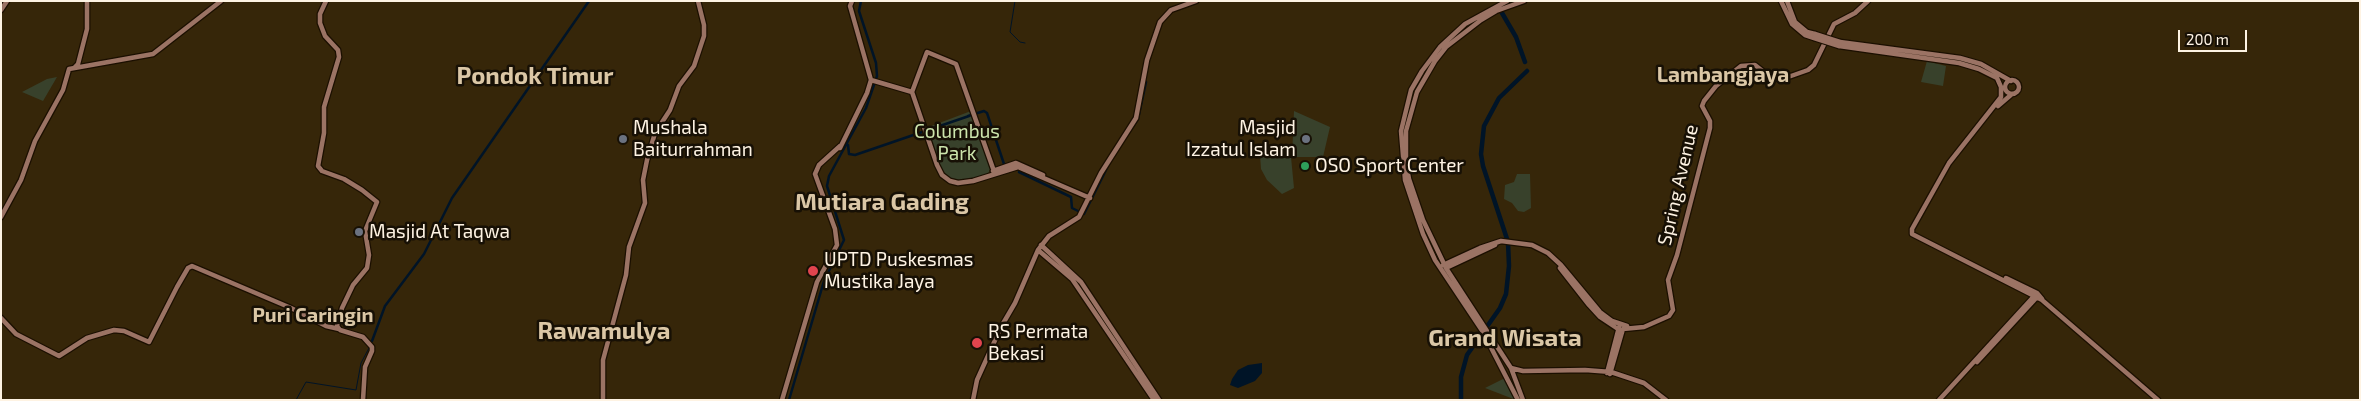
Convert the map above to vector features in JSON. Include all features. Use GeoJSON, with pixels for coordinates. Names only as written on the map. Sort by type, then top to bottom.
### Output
{"type":"FeatureCollection","features":[{"type":"Feature","properties":{"kind":"street"},"geometry":{"type":"LineString","coordinates":[[1,10],[7,1]]}},
{"type":"Feature","properties":{"kind":"street"},"geometry":{"type":"LineString","coordinates":[[76,67],[87,29],[87,1]]}},
{"type":"Feature","properties":{"kind":"street"},"geometry":{"type":"LineString","coordinates":[[1,217],[21,180],[35,142],[63,90],[69,69],[153,54],[221,1]]}},
{"type":"Feature","properties":{"kind":"street"},"geometry":{"type":"LineString","coordinates":[[326,1],[320,14],[320,23],[325,36],[338,50],[339,58],[323,108],[324,133],[318,166],[322,171],[362,190],[378,202],[365,231],[369,255],[367,268],[353,285],[343,305],[338,324],[339,329]]}},
{"type":"Feature","properties":{"kind":"street"},"geometry":{"type":"LineString","coordinates":[[603,400],[602,360],[626,275],[629,247],[645,203],[643,180],[647,160],[655,133],[670,110],[680,84],[694,66],[704,36],[704,25],[698,1]]}},
{"type":"Feature","properties":{"kind":"street"},"geometry":{"type":"LineString","coordinates":[[782,400],[817,282],[838,245],[825,198],[816,182],[816,172],[840,146],[867,94],[872,80],[850,6],[852,1]]}},
{"type":"Feature","properties":{"kind":"street"},"geometry":{"type":"LineString","coordinates":[[973,400],[978,380],[1038,250],[1050,236],[1076,220],[1082,213],[1101,173],[1136,118],[1146,60],[1160,22],[1171,10],[1196,1]]}},
{"type":"Feature","properties":{"kind":"street"},"geometry":{"type":"LineString","coordinates":[[1507,1],[1477,16],[1451,36],[1422,71],[1408,99],[1401,131],[1405,180],[1420,226],[1443,267],[1511,368],[1523,400]]}},
{"type":"Feature","properties":{"kind":"street"},"geometry":{"type":"LineString","coordinates":[[1443,267],[1423,220],[1409,179],[1406,163],[1406,131],[1410,110],[1426,75],[1446,47],[1496,11],[1524,1]]}},
{"type":"Feature","properties":{"kind":"street"},"geometry":{"type":"LineString","coordinates":[[1781,1],[1792,24],[1805,35],[1814,36]]}},
{"type":"Feature","properties":{"kind":"street"},"geometry":{"type":"LineString","coordinates":[[1787,1],[1795,22],[1806,32],[1814,36],[1839,44],[1959,63],[1979,69],[1997,78],[2006,85],[2007,91],[2012,94]]}},
{"type":"Feature","properties":{"kind":"street","name":"Spring Avenue"},"geometry":{"type":"LineString","coordinates":[[1670,313],[1672,307],[1668,280],[1678,252],[1710,128],[1710,121],[1702,106],[1704,101],[1716,86],[1741,66],[1755,65],[1776,78],[1791,76],[1808,70],[1814,65],[1834,24],[1855,13],[1868,1]]}},
{"type":"Feature","properties":{"kind":"street"},"geometry":{"type":"LineString","coordinates":[[1839,44],[1960,58],[1981,64],[2016,82],[2019,87],[2017,92],[2012,94],[1981,125]]}},
{"type":"Feature","properties":{"kind":"street"},"geometry":{"type":"LineString","coordinates":[[995,172],[958,66],[934,55],[924,60],[912,92],[937,165],[948,180],[961,183],[988,175],[995,172],[1009,164],[1021,164],[1090,198]]}},
{"type":"Feature","properties":{"kind":"street"},"geometry":{"type":"LineString","coordinates":[[1997,78],[2002,87],[2001,96],[1951,165],[1914,232],[2038,296],[2158,400]]}},
{"type":"Feature","properties":{"kind":"street"},"geometry":{"type":"LineString","coordinates":[[872,80],[912,92]]}},
{"type":"Feature","properties":{"kind":"street"},"geometry":{"type":"LineString","coordinates":[[2006,85],[2011,80]]}},
{"type":"Feature","properties":{"kind":"street"},"geometry":{"type":"LineString","coordinates":[[1443,267],[1488,244],[1511,242],[1532,245],[1548,253],[1561,265],[1600,312],[1620,327]]}},
{"type":"Feature","properties":{"kind":"street"},"geometry":{"type":"LineString","coordinates":[[1511,242],[1526,245],[1543,253],[1566,276],[1600,317],[1620,327],[1638,326],[1670,313]]}},
{"type":"Feature","properties":{"kind":"street"},"geometry":{"type":"LineString","coordinates":[[1041,245],[1080,282],[1159,400]]}},
{"type":"Feature","properties":{"kind":"street"},"geometry":{"type":"LineString","coordinates":[[1038,250],[1061,265],[1072,279],[1154,400]]}},
{"type":"Feature","properties":{"kind":"street"},"geometry":{"type":"LineString","coordinates":[[1,318],[16,334],[59,356],[87,338],[110,330],[124,331],[149,342],[177,287],[187,270],[192,266],[291,308],[326,326],[363,337],[372,347],[372,352],[365,367],[363,400]]}},
{"type":"Feature","properties":{"kind":"street"},"geometry":{"type":"LineString","coordinates":[[1941,400],[2038,296]]}},
{"type":"Feature","properties":{"kind":"street"},"geometry":{"type":"LineString","coordinates":[[1607,372],[1623,329],[1644,327],[1668,317],[1670,313]]}},
{"type":"Feature","properties":{"kind":"street"},"geometry":{"type":"LineString","coordinates":[[1607,372],[1620,327]]}},
{"type":"Feature","properties":{"kind":"street"},"geometry":{"type":"LineString","coordinates":[[1484,328],[1518,400]]}},
{"type":"Feature","properties":{"kind":"street"},"geometry":{"type":"LineString","coordinates":[[1511,368],[1523,371],[1607,372],[1644,383],[1666,400]]}},
{"type":"Feature","properties":{"kind":"street"},"geometry":{"type":"LineString","coordinates":[[1517,381],[1519,376],[1525,374],[1607,372],[1640,383],[1661,400]]}},
{"type":"Feature","properties":{"kind":"green space"},"geometry":{"type":"Polygon","coordinates":[[[1927,61],[1946,66],[1943,86],[1921,82],[1927,61]]]}},
{"type":"Feature","properties":{"kind":"green space"},"geometry":{"type":"Polygon","coordinates":[[[57,77],[43,101],[22,92],[47,79],[57,77]]]}},
{"type":"Feature","properties":{"kind":"green space","name":"Columbus Park"},"geometry":{"type":"Polygon","coordinates":[[[971,111],[991,166],[989,172],[984,176],[960,182],[951,180],[940,168],[926,128],[971,111]]]}},
{"type":"Feature","properties":{"kind":"green space"},"geometry":{"type":"Polygon","coordinates":[[[1294,111],[1330,127],[1323,157],[1292,157],[1294,111]]]}},
{"type":"Feature","properties":{"kind":"green space"},"geometry":{"type":"Polygon","coordinates":[[[1267,152],[1287,152],[1291,157],[1294,188],[1282,194],[1267,180],[1261,169],[1260,155],[1267,152]]]}},
{"type":"Feature","properties":{"kind":"green space"},"geometry":{"type":"Polygon","coordinates":[[[1517,174],[1530,174],[1531,208],[1524,212],[1518,211],[1512,203],[1504,199],[1505,185],[1514,182],[1517,174]]]}},
{"type":"Feature","properties":{"kind":"green space"},"geometry":{"type":"Polygon","coordinates":[[[1507,377],[1516,400],[1485,388],[1507,377]]]}},
{"type":"Feature","properties":{"kind":"water"},"geometry":{"type":"Polygon","coordinates":[[[1262,363],[1262,373],[1255,381],[1238,388],[1230,385],[1238,370],[1248,365],[1262,363]]]}},
{"type":"Feature","properties":{"kind":"waterway"},"geometry":{"type":"LineString","coordinates":[[1,6],[4,1]]}},
{"type":"Feature","properties":{"kind":"waterway"},"geometry":{"type":"LineString","coordinates":[[372,341],[385,306],[424,254],[452,198],[589,1]]}},
{"type":"Feature","properties":{"kind":"waterway"},"geometry":{"type":"LineString","coordinates":[[789,400],[824,281],[844,240],[827,186],[829,176],[866,108],[877,76],[876,63],[859,11],[861,1]]}},
{"type":"Feature","properties":{"kind":"waterway"},"geometry":{"type":"LineString","coordinates":[[1015,1],[1010,32],[1020,42],[1025,43]]}},
{"type":"Feature","properties":{"kind":"waterway"},"geometry":{"type":"LineString","coordinates":[[1502,13],[1516,37],[1525,62]]}},
{"type":"Feature","properties":{"kind":"waterway"},"geometry":{"type":"LineString","coordinates":[[1461,400],[1461,377],[1467,355],[1500,308],[1506,294],[1509,266],[1508,242],[1483,166],[1481,154],[1484,126],[1499,98],[1527,71]]}},
{"type":"Feature","properties":{"kind":"waterway"},"geometry":{"type":"LineString","coordinates":[[1128,134],[1138,119],[1146,82]]}},
{"type":"Feature","properties":{"kind":"waterway"},"geometry":{"type":"LineString","coordinates":[[968,116],[984,111],[987,113],[1004,164]]}},
{"type":"Feature","properties":{"kind":"waterway"},"geometry":{"type":"LineString","coordinates":[[848,145],[849,154],[855,155],[969,116]]}},
{"type":"Feature","properties":{"kind":"waterway"},"geometry":{"type":"LineString","coordinates":[[1019,172],[1071,197],[1072,208],[1084,214],[1110,162]]}},
{"type":"Feature","properties":{"kind":"waterway"},"geometry":{"type":"LineString","coordinates":[[296,400],[306,382],[356,390],[361,363],[369,348]]}},
{"type":"Feature","properties":{"kind":"place","name":"Mushala Baiturrahman"},"geometry":{"type":"Point","coordinates":[623,139]}},
{"type":"Feature","properties":{"kind":"place","name":"Masjid Izzatul Islam"},"geometry":{"type":"Point","coordinates":[1306,139]}},
{"type":"Feature","properties":{"kind":"place","name":"OSO Sport Center"},"geometry":{"type":"Point","coordinates":[1305,166]}},
{"type":"Feature","properties":{"kind":"place","name":"Masjid At Taqwa"},"geometry":{"type":"Point","coordinates":[359,232]}},
{"type":"Feature","properties":{"kind":"place","name":"UPTD Puskesmas Mustika Jaya"},"geometry":{"type":"Point","coordinates":[813,271]}},
{"type":"Feature","properties":{"kind":"place","name":"RS Permata Bekasi"},"geometry":{"type":"Point","coordinates":[977,343]}},
{"type":"Feature","properties":{"kind":"district","name":"Lambangjaya"},"geometry":{"type":"Point","coordinates":[1723,75]}},
{"type":"Feature","properties":{"kind":"district","name":"Pondok Timur"},"geometry":{"type":"Point","coordinates":[535,76]}},
{"type":"Feature","properties":{"kind":"district","name":"Mutiara Gading"},"geometry":{"type":"Point","coordinates":[882,202]}},
{"type":"Feature","properties":{"kind":"district","name":"Puri Caringin"},"geometry":{"type":"Point","coordinates":[313,315]}},
{"type":"Feature","properties":{"kind":"district","name":"Rawamulya"},"geometry":{"type":"Point","coordinates":[604,331]}},
{"type":"Feature","properties":{"kind":"district","name":"Grand Wisata"},"geometry":{"type":"Point","coordinates":[1505,338]}}]}
